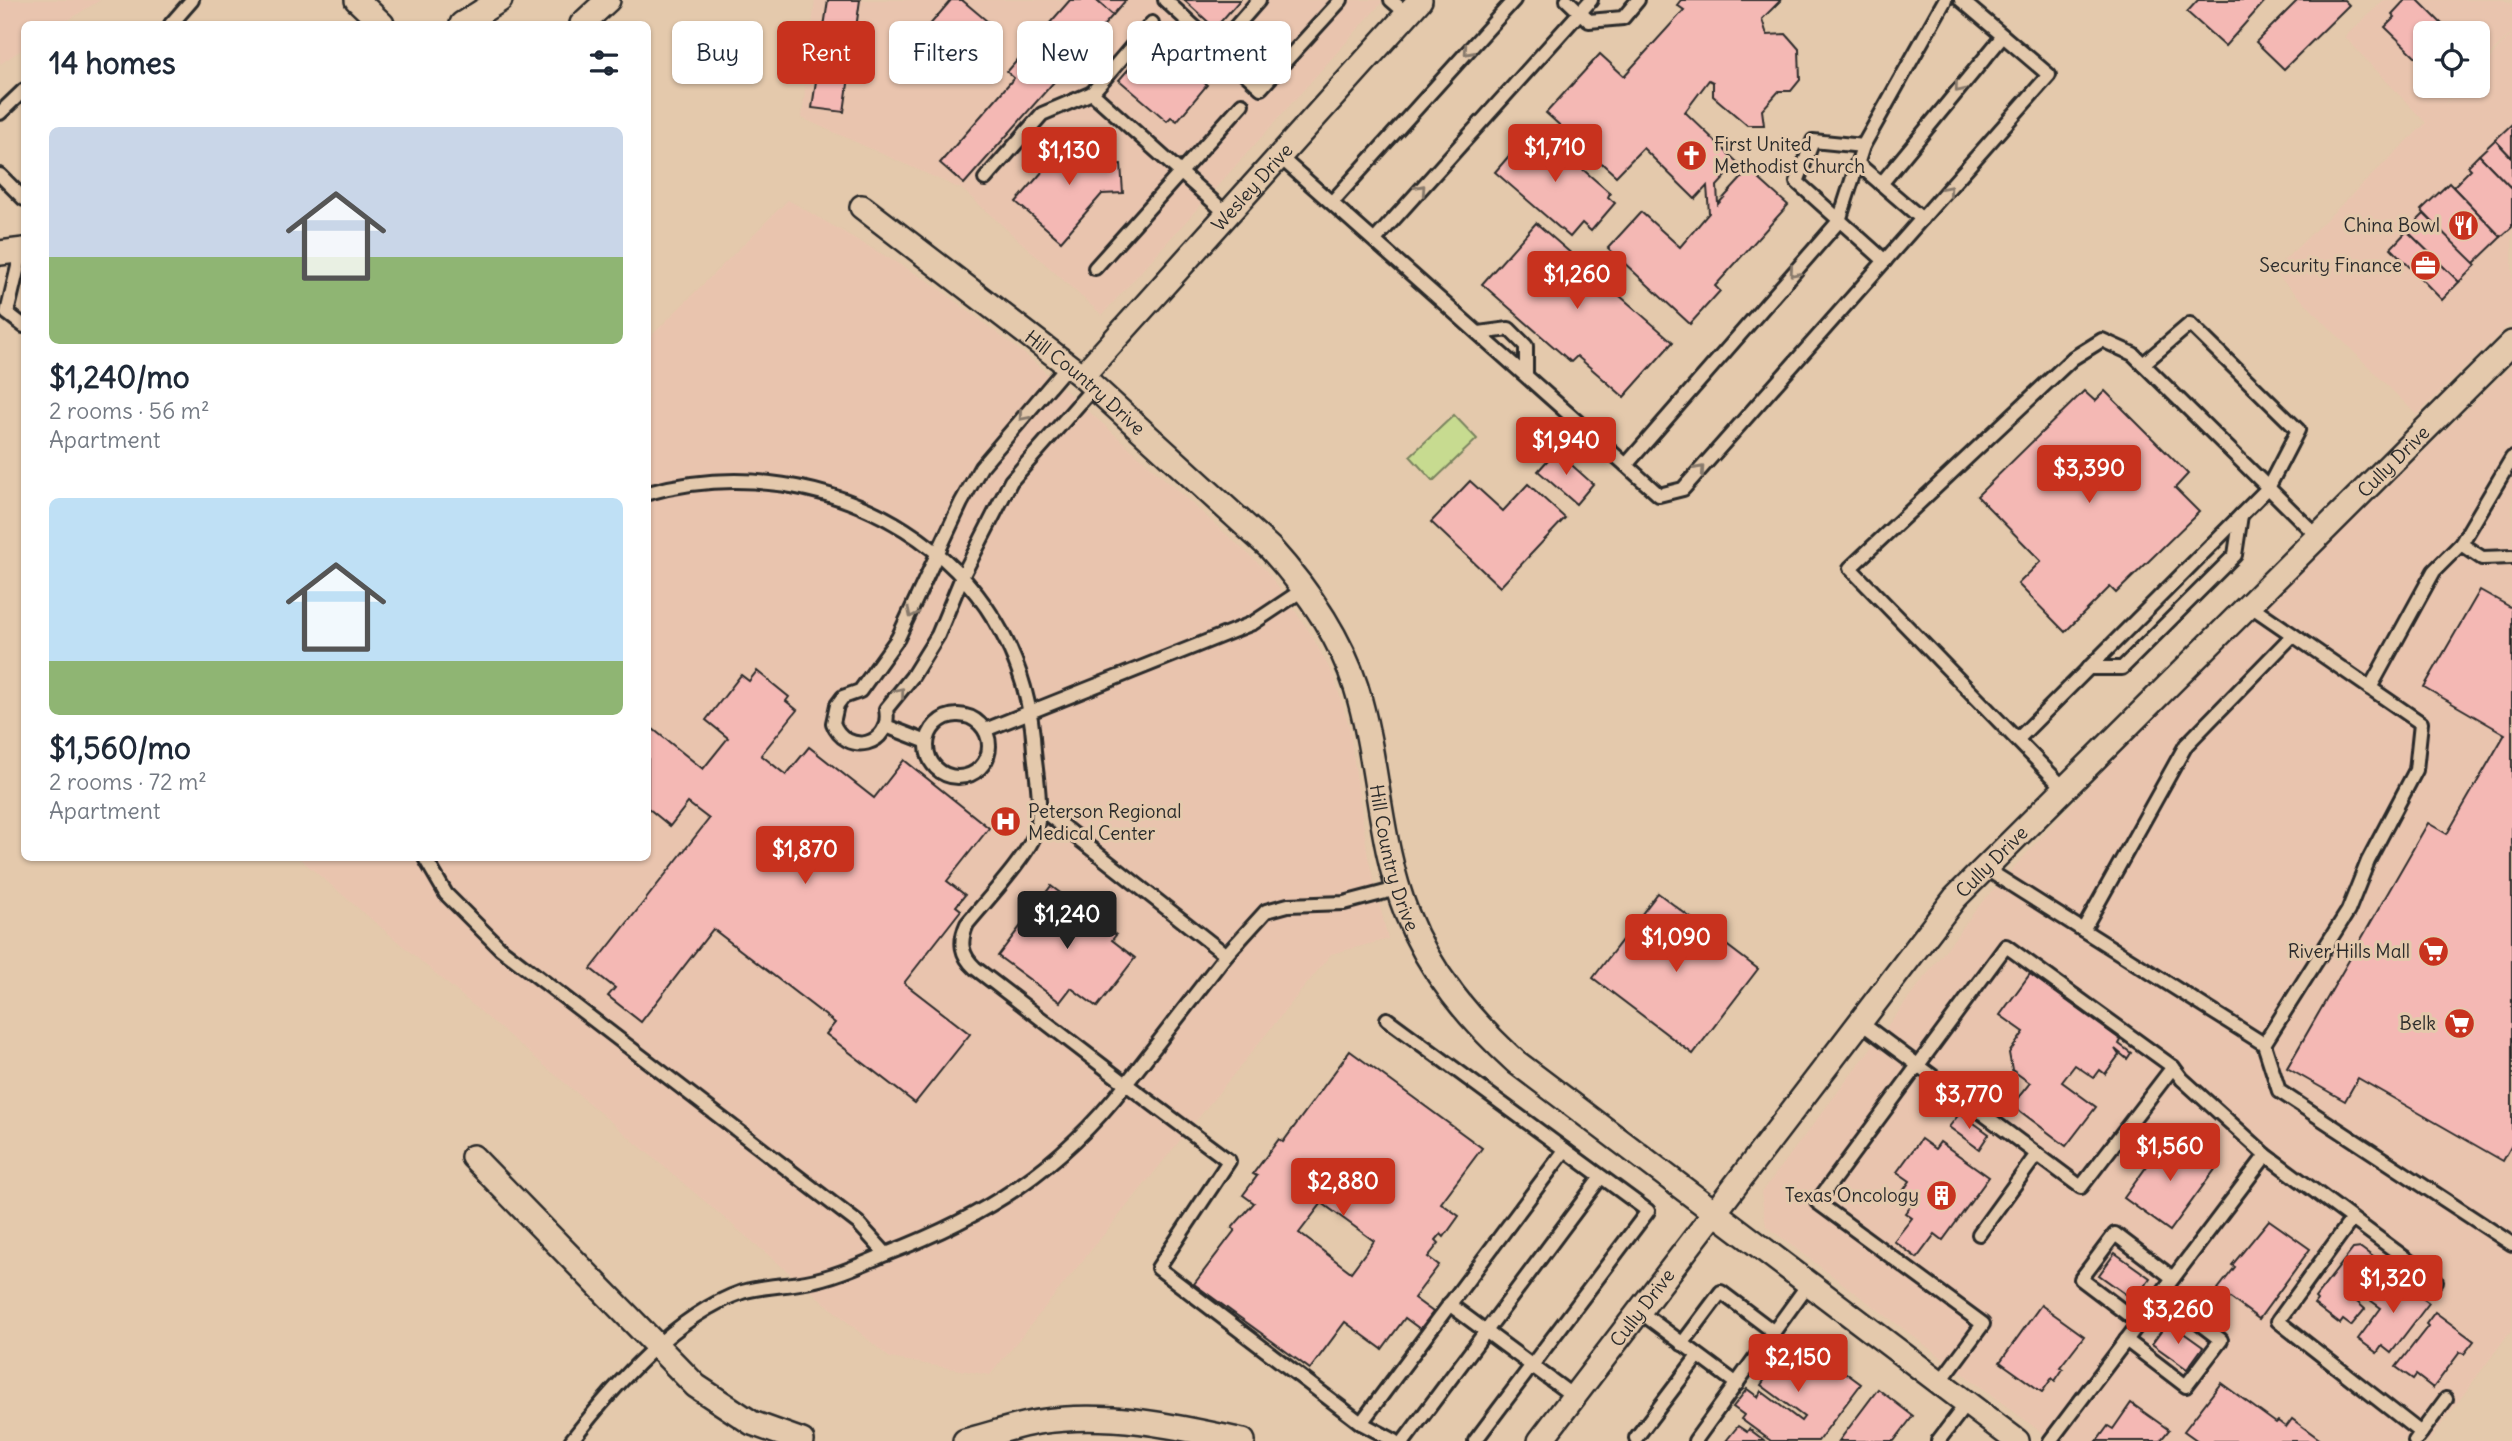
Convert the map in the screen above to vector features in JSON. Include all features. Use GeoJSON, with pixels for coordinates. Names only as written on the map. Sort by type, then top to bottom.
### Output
{"type":"FeatureCollection","features":[{"type":"Feature","properties":{"kind":"street"},"geometry":{"type":"LineString","coordinates":[[357,0],[379,21]]}},
{"type":"Feature","properties":{"kind":"street"},"geometry":{"type":"LineString","coordinates":[[467,21],[500,0]]}},
{"type":"Feature","properties":{"kind":"street"},"geometry":{"type":"LineString","coordinates":[[585,21],[608,0]]}},
{"type":"Feature","properties":{"kind":"street","name":"Wesley Drive"},"geometry":{"type":"LineString","coordinates":[[1081,376],[1280,157],[1406,5]]}},
{"type":"Feature","properties":{"kind":"street","name":"Hill Country Drive"},"geometry":{"type":"LineString","coordinates":[[862,207],[1081,376],[1270,548],[1304,589],[1332,632],[1356,687],[1397,889],[1420,944],[1441,979],[1484,1032],[1516,1062],[2017,1441]]}},
{"type":"Feature","properties":{"kind":"street","name":"Cully Drive"},"geometry":{"type":"LineString","coordinates":[[1540,1441],[1955,898],[1982,867],[2512,343]]}},
{"type":"Feature","properties":{"kind":"street"},"geometry":{"type":"LineString","coordinates":[[473,1157],[696,1386],[752,1423],[802,1441]]}},
{"type":"Feature","properties":{"kind":"street"},"geometry":{"type":"LineString","coordinates":[[965,1441],[1037,1422],[1080,1418],[1122,1419],[1243,1441]]}},
{"type":"Feature","properties":{"kind":"lane"},"geometry":{"type":"LineString","coordinates":[[174,21],[192,0]]}},
{"type":"Feature","properties":{"kind":"lane"},"geometry":{"type":"LineString","coordinates":[[1165,0],[1188,21]]}},
{"type":"Feature","properties":{"kind":"lane"},"geometry":{"type":"LineString","coordinates":[[1241,21],[1259,0]]}},
{"type":"Feature","properties":{"kind":"lane"},"geometry":{"type":"LineString","coordinates":[[1291,55],[1341,0]]}},
{"type":"Feature","properties":{"kind":"lane"},"geometry":{"type":"LineString","coordinates":[[1333,201],[1514,0]]}},
{"type":"Feature","properties":{"kind":"lane"},"geometry":{"type":"LineString","coordinates":[[1567,0],[1589,21],[1623,18],[1638,0]]}},
{"type":"Feature","properties":{"kind":"lane"},"geometry":{"type":"LineString","coordinates":[[1375,240],[1591,0]]}},
{"type":"Feature","properties":{"kind":"lane"},"geometry":{"type":"LineString","coordinates":[[1626,465],[1839,221],[1863,146],[1945,0]]}},
{"type":"Feature","properties":{"kind":"lane"},"geometry":{"type":"LineString","coordinates":[[1280,157],[1333,201],[1658,495],[1683,489],[2049,75],[1961,0]]}},
{"type":"Feature","properties":{"kind":"lane"},"geometry":{"type":"LineString","coordinates":[[1881,184],[2003,36]]}},
{"type":"Feature","properties":{"kind":"lane"},"geometry":{"type":"LineString","coordinates":[[985,178],[1042,114],[1092,93],[1127,52]]}},
{"type":"Feature","properties":{"kind":"lane"},"geometry":{"type":"LineString","coordinates":[[0,113],[21,93]]}},
{"type":"Feature","properties":{"kind":"lane"},"geometry":{"type":"LineString","coordinates":[[1092,93],[1227,214]]}},
{"type":"Feature","properties":{"kind":"lane"},"geometry":{"type":"LineString","coordinates":[[1095,268],[1242,104]]}},
{"type":"Feature","properties":{"kind":"lane"},"geometry":{"type":"LineString","coordinates":[[1863,146],[1813,141],[1797,182],[1885,261]]}},
{"type":"Feature","properties":{"kind":"lane"},"geometry":{"type":"LineString","coordinates":[[1857,163],[1922,219]]}},
{"type":"Feature","properties":{"kind":"lane"},"geometry":{"type":"LineString","coordinates":[[0,176],[21,196]]}},
{"type":"Feature","properties":{"kind":"lane"},"geometry":{"type":"LineString","coordinates":[[18,253],[7,313],[21,324]]}},
{"type":"Feature","properties":{"kind":"lane"},"geometry":{"type":"LineString","coordinates":[[2018,739],[2268,488],[2298,430],[2190,324],[2143,364]]}},
{"type":"Feature","properties":{"kind":"lane"},"geometry":{"type":"LineString","coordinates":[[1479,333],[1509,328],[1526,346],[1526,375]]}},
{"type":"Feature","properties":{"kind":"lane"},"geometry":{"type":"LineString","coordinates":[[2063,787],[1850,568],[2073,358],[2102,341],[2133,354],[2316,535]]}},
{"type":"Feature","properties":{"kind":"lane"},"geometry":{"type":"LineString","coordinates":[[1081,376],[1011,481],[962,577],[927,655],[886,709],[886,726],[877,740],[869,744],[851,743],[837,732],[834,713],[843,697],[860,691],[888,654],[913,612],[938,553],[981,467],[1081,376]]}},
{"type":"Feature","properties":{"kind":"lane"},"geometry":{"type":"LineString","coordinates":[[2370,688],[2434,570],[2461,544],[2512,458]]}},
{"type":"Feature","properties":{"kind":"lane"},"geometry":{"type":"LineString","coordinates":[[651,492],[693,483],[741,480],[826,492],[874,512],[938,553],[962,577],[1004,636],[1025,684],[1031,711],[1037,806],[1036,831],[1032,840],[967,924],[962,937],[963,954],[975,968],[1229,1161],[1158,1268],[1360,1423],[1395,1441]]}},
{"type":"Feature","properties":{"kind":"lane"},"geometry":{"type":"LineString","coordinates":[[2088,668],[2122,668],[2235,555],[2241,515]]}},
{"type":"Feature","properties":{"kind":"lane"},"geometry":{"type":"LineString","coordinates":[[2461,544],[2482,558],[2512,557]]}},
{"type":"Feature","properties":{"kind":"lane"},"geometry":{"type":"LineString","coordinates":[[985,730],[1245,626],[1304,589]]}},
{"type":"Feature","properties":{"kind":"lane"},"geometry":{"type":"LineString","coordinates":[[2248,604],[2421,723],[2416,770],[2368,861],[2347,911],[2264,1044]]}},
{"type":"Feature","properties":{"kind":"lane"},"geometry":{"type":"LineString","coordinates":[[2083,930],[2186,745],[2293,635]]}},
{"type":"Feature","properties":{"kind":"lane"},"geometry":{"type":"LineString","coordinates":[[956,714],[975,719],[985,730],[990,743],[985,762],[979,770],[960,777],[940,771],[932,764],[927,742],[936,723],[956,714]]}},
{"type":"Feature","properties":{"kind":"lane"},"geometry":{"type":"LineString","coordinates":[[886,726],[927,742]]}},
{"type":"Feature","properties":{"kind":"lane"},"geometry":{"type":"LineString","coordinates":[[1037,806],[1226,955]]}},
{"type":"Feature","properties":{"kind":"lane"},"geometry":{"type":"LineString","coordinates":[[427,861],[446,894],[500,948],[858,1223],[886,1254]]}},
{"type":"Feature","properties":{"kind":"lane"},"geometry":{"type":"LineString","coordinates":[[1982,867],[2264,1044],[2279,1091],[2512,1244]]}},
{"type":"Feature","properties":{"kind":"lane"},"geometry":{"type":"LineString","coordinates":[[571,1441],[593,1413],[657,1347],[708,1309],[743,1292],[833,1276],[941,1233],[1012,1194],[1074,1144],[1126,1084],[1257,918],[1276,907],[1345,903],[1397,889]]}},
{"type":"Feature","properties":{"kind":"lane"},"geometry":{"type":"LineString","coordinates":[[1940,1382],[1983,1324],[1817,1202],[2006,946],[2173,1067],[2182,1079],[2203,1095],[2266,1155],[2436,1281]]}},
{"type":"Feature","properties":{"kind":"lane"},"geometry":{"type":"LineString","coordinates":[[1388,1019],[1648,1211],[1475,1441]]}},
{"type":"Feature","properties":{"kind":"lane"},"geometry":{"type":"LineString","coordinates":[[1860,1022],[2081,1187],[2173,1067]]}},
{"type":"Feature","properties":{"kind":"lane"},"geometry":{"type":"LineString","coordinates":[[1360,1423],[1565,1150]]}},
{"type":"Feature","properties":{"kind":"lane"},"geometry":{"type":"LineString","coordinates":[[1979,1234],[2037,1154]]}},
{"type":"Feature","properties":{"kind":"lane"},"geometry":{"type":"LineString","coordinates":[[2050,1441],[2266,1155]]}},
{"type":"Feature","properties":{"kind":"lane"},"geometry":{"type":"LineString","coordinates":[[1404,1441],[1601,1177]]}},
{"type":"Feature","properties":{"kind":"lane"},"geometry":{"type":"LineString","coordinates":[[2352,1219],[2278,1321],[2418,1437],[2446,1399]]}},
{"type":"Feature","properties":{"kind":"lane"},"geometry":{"type":"LineString","coordinates":[[2139,1323],[2081,1279],[2115,1234],[2173,1278]]}},
{"type":"Feature","properties":{"kind":"lane"},"geometry":{"type":"LineString","coordinates":[[1696,1441],[1809,1283]]}},
{"type":"Feature","properties":{"kind":"lane"},"geometry":{"type":"LineString","coordinates":[[1682,1344],[1721,1292],[1774,1332]]}},
{"type":"Feature","properties":{"kind":"lane"},"geometry":{"type":"LineString","coordinates":[[2126,1340],[2186,1386],[2221,1340],[2161,1294]]}},
{"type":"Feature","properties":{"kind":"lane"},"geometry":{"type":"LineString","coordinates":[[1449,1304],[1573,1396]]}},
{"type":"Feature","properties":{"kind":"lane"},"geometry":{"type":"LineString","coordinates":[[1639,1311],[1737,1384]]}},
{"type":"Feature","properties":{"kind":"lane"},"geometry":{"type":"LineString","coordinates":[[1636,1438],[1698,1356]]}},
{"type":"Feature","properties":{"kind":"lane"},"geometry":{"type":"LineString","coordinates":[[1938,1441],[1967,1403]]}},
{"type":"Feature","properties":{"kind":"shaded area"},"geometry":{"type":"Polygon","coordinates":[[[0,0],[100,0],[67,21],[21,21],[21,50],[0,64],[0,0]]]}},
{"type":"Feature","properties":{"kind":"shaded area"},"geometry":{"type":"Polygon","coordinates":[[[815,0],[1384,0],[1102,315],[963,190],[802,118],[806,84],[875,84],[875,21],[813,21],[815,0]]]}},
{"type":"Feature","properties":{"kind":"shaded area"},"geometry":{"type":"Polygon","coordinates":[[[2384,0],[2503,0],[2512,4],[2512,32],[2490,55],[2490,21],[2413,21],[2413,98],[2450,98],[2443,106],[2451,98],[2490,98],[2490,58],[2512,33],[2512,322],[2417,415],[2273,271],[2426,123],[2345,37],[2384,0]]]}},
{"type":"Feature","properties":{"kind":"shaded area","name":"Peterson Regional Medical Center"},"geometry":{"type":"Polygon","coordinates":[[[788,200],[930,282],[1027,356],[1266,570],[1311,634],[1334,677],[1349,726],[1368,857],[1388,939],[1331,954],[990,1375],[890,1358],[303,861],[651,861],[651,336],[788,200]]]}},
{"type":"Feature","properties":{"kind":"shaded area"},"geometry":{"type":"Polygon","coordinates":[[[2512,365],[2512,1329],[2429,1441],[2053,1441],[1766,1226],[1761,1193],[1982,902],[2147,723],[2512,365]]]}},
{"type":"Feature","properties":{"kind":"green space"},"geometry":{"type":"Polygon","coordinates":[[[1454,415],[1477,439],[1433,481],[1410,456],[1454,415]]]}},
{"type":"Feature","properties":{"kind":"building"},"geometry":{"type":"Polygon","coordinates":[[[828,0],[860,0],[857,21],[825,21],[828,0]]]}},
{"type":"Feature","properties":{"kind":"building"},"geometry":{"type":"Polygon","coordinates":[[[951,0],[962,0],[987,21],[933,21],[951,0]]]}},
{"type":"Feature","properties":{"kind":"building"},"geometry":{"type":"Polygon","coordinates":[[[1070,0],[1096,0],[1113,15],[1108,21],[1052,21],[1070,0]]]}},
{"type":"Feature","properties":{"kind":"building"},"geometry":{"type":"Polygon","coordinates":[[[1096,0],[1126,0],[1113,15],[1096,0]]]}},
{"type":"Feature","properties":{"kind":"building"},"geometry":{"type":"Polygon","coordinates":[[[1184,0],[1240,0],[1221,21],[1207,21],[1184,0]]]}},
{"type":"Feature","properties":{"kind":"building","name":"First United Methodist Church"},"geometry":{"type":"Polygon","coordinates":[[[1681,0],[1781,0],[1762,19],[1767,35],[1786,34],[1799,49],[1800,80],[1791,91],[1779,91],[1762,110],[1764,125],[1747,125],[1713,96],[1713,82],[1709,80],[1685,112],[1738,163],[1717,186],[1718,204],[1749,170],[1788,205],[1715,286],[1720,291],[1690,324],[1608,248],[1641,212],[1680,247],[1709,213],[1707,186],[1695,199],[1643,148],[1616,176],[1546,113],[1600,54],[1624,76],[1684,10],[1677,5],[1681,0]]]}},
{"type":"Feature","properties":{"kind":"building"},"geometry":{"type":"Polygon","coordinates":[[[2198,0],[2266,0],[2225,46],[2187,12],[2198,0]]]}},
{"type":"Feature","properties":{"kind":"building"},"geometry":{"type":"Polygon","coordinates":[[[2298,0],[2344,0],[2349,5],[2284,69],[2256,42],[2298,0]]]}},
{"type":"Feature","properties":{"kind":"building"},"geometry":{"type":"Polygon","coordinates":[[[2405,0],[2418,0],[2439,21],[2413,21],[2413,54],[2385,27],[2395,17],[2392,14],[2405,0]]]}},
{"type":"Feature","properties":{"kind":"building"},"geometry":{"type":"Polygon","coordinates":[[[1017,61],[1017,84],[1052,84],[964,184],[940,163],[1014,78],[1007,72],[1017,61]]]}},
{"type":"Feature","properties":{"kind":"building"},"geometry":{"type":"Polygon","coordinates":[[[1127,71],[1127,84],[1207,85],[1177,121],[1171,117],[1167,121],[1119,80],[1127,71]]]}},
{"type":"Feature","properties":{"kind":"building"},"geometry":{"type":"Polygon","coordinates":[[[816,84],[848,84],[844,112],[812,108],[816,84]]]}},
{"type":"Feature","properties":{"kind":"building"},"geometry":{"type":"Polygon","coordinates":[[[2512,124],[2512,158],[2495,140],[2512,124]]]}},
{"type":"Feature","properties":{"kind":"building"},"geometry":{"type":"Polygon","coordinates":[[[1534,127],[1610,193],[1608,197],[1615,203],[1591,231],[1582,223],[1570,237],[1495,172],[1534,127]]]}},
{"type":"Feature","properties":{"kind":"building"},"geometry":{"type":"Polygon","coordinates":[[[1067,134],[1103,165],[1121,164],[1123,193],[1102,194],[1061,241],[1016,202],[1050,163],[1045,158],[1067,134]]]}},
{"type":"Feature","properties":{"kind":"building"},"geometry":{"type":"Polygon","coordinates":[[[2495,140],[2512,158],[2512,189],[2479,155],[2495,140]]]}},
{"type":"Feature","properties":{"kind":"building"},"geometry":{"type":"Polygon","coordinates":[[[2479,155],[2512,189],[2512,227],[2501,237],[2453,187],[2471,169],[2468,166],[2479,155]]]}},
{"type":"Feature","properties":{"kind":"building","name":"China Bowl"},"geometry":{"type":"Polygon","coordinates":[[[2449,183],[2501,237],[2473,264],[2421,210],[2449,183]]]}},
{"type":"Feature","properties":{"kind":"building"},"geometry":{"type":"Polygon","coordinates":[[[2424,214],[2476,265],[2459,282],[2407,231],[2424,214]]]}},
{"type":"Feature","properties":{"kind":"building"},"geometry":{"type":"Polygon","coordinates":[[[1536,223],[1673,342],[1624,397],[1577,356],[1571,362],[1482,284],[1536,223]]]}},
{"type":"Feature","properties":{"kind":"building","name":"Security Finance"},"geometry":{"type":"Polygon","coordinates":[[[2407,231],[2459,282],[2442,300],[2391,248],[2407,231]]]}},
{"type":"Feature","properties":{"kind":"building"},"geometry":{"type":"Polygon","coordinates":[[[2084,391],[2095,401],[2105,391],[2188,474],[2175,488],[2199,512],[2116,593],[2110,587],[2065,632],[2018,584],[2041,561],[1977,496],[2084,391]]]}},
{"type":"Feature","properties":{"kind":"building"},"geometry":{"type":"Polygon","coordinates":[[[1556,451],[1593,484],[1576,504],[1538,471],[1556,451]]]}},
{"type":"Feature","properties":{"kind":"building"},"geometry":{"type":"Polygon","coordinates":[[[1470,481],[1503,511],[1528,484],[1565,518],[1500,587],[1431,522],[1470,481]]]}},
{"type":"Feature","properties":{"kind":"building","name":"River Hills Mall"},"geometry":{"type":"Polygon","coordinates":[[[2480,590],[2512,608],[2512,1145],[2503,1161],[2358,1078],[2345,1101],[2287,1068],[2428,823],[2447,834],[2505,734],[2424,687],[2480,590]]]}},
{"type":"Feature","properties":{"kind":"building"},"geometry":{"type":"Polygon","coordinates":[[[757,671],[789,697],[786,701],[797,710],[761,755],[786,775],[809,747],[874,798],[904,760],[989,828],[947,881],[965,895],[956,906],[961,910],[904,983],[970,1034],[915,1103],[826,1034],[835,1023],[713,929],[641,1022],[608,996],[615,988],[591,969],[709,819],[688,803],[670,826],[651,810],[651,727],[703,769],[728,738],[706,720],[741,675],[749,681],[757,671]]]}},
{"type":"Feature","properties":{"kind":"building"},"geometry":{"type":"Polygon","coordinates":[[[1051,886],[1116,935],[1112,940],[1135,958],[1097,1007],[1071,988],[1060,1002],[998,956],[1051,886]]]}},
{"type":"Feature","properties":{"kind":"building"},"geometry":{"type":"Polygon","coordinates":[[[1658,893],[1758,969],[1693,1054],[1593,978],[1658,893]]]}},
{"type":"Feature","properties":{"kind":"building"},"geometry":{"type":"Polygon","coordinates":[[[2030,974],[2121,1040],[2119,1044],[2131,1053],[2127,1059],[2115,1049],[2119,1055],[2105,1074],[2100,1070],[2094,1078],[2075,1065],[2062,1082],[2096,1107],[2066,1146],[2012,1105],[2030,1083],[2012,1070],[2009,1053],[2024,1032],[2000,1015],[2030,974]]]}},
{"type":"Feature","properties":{"kind":"building"},"geometry":{"type":"Polygon","coordinates":[[[1350,1051],[1482,1148],[1441,1203],[1459,1216],[1444,1237],[1441,1234],[1436,1240],[1439,1243],[1428,1257],[1439,1265],[1414,1298],[1433,1312],[1420,1329],[1405,1318],[1382,1349],[1345,1322],[1310,1369],[1194,1284],[1235,1230],[1232,1228],[1254,1203],[1243,1195],[1257,1176],[1253,1174],[1279,1139],[1283,1142],[1350,1051]],[[1322,1203],[1299,1233],[1351,1272],[1374,1241],[1322,1203]]]}},
{"type":"Feature","properties":{"kind":"building"},"geometry":{"type":"Polygon","coordinates":[[[1960,1113],[1989,1134],[1979,1149],[1949,1127],[1960,1113]]]}},
{"type":"Feature","properties":{"kind":"building"},"geometry":{"type":"Polygon","coordinates":[[[2170,1134],[2216,1168],[2170,1231],[2124,1198],[2170,1134]]]}},
{"type":"Feature","properties":{"kind":"building","name":"Texas Oncology"},"geometry":{"type":"Polygon","coordinates":[[[1921,1139],[1935,1149],[1940,1142],[1989,1177],[1943,1240],[1935,1234],[1917,1258],[1894,1241],[1912,1218],[1905,1213],[1915,1200],[1903,1191],[1910,1181],[1897,1172],[1921,1139]]]}},
{"type":"Feature","properties":{"kind":"building"},"geometry":{"type":"Polygon","coordinates":[[[2269,1220],[2310,1249],[2259,1319],[2218,1289],[2235,1267],[2232,1265],[2269,1220]]]}},
{"type":"Feature","properties":{"kind":"building"},"geometry":{"type":"Polygon","coordinates":[[[2361,1248],[2384,1265],[2356,1301],[2365,1309],[2351,1326],[2343,1320],[2340,1324],[2314,1304],[2317,1300],[2315,1298],[2353,1249],[2361,1248]]]}},
{"type":"Feature","properties":{"kind":"building"},"geometry":{"type":"Polygon","coordinates":[[[2115,1253],[2150,1278],[2134,1300],[2099,1275],[2115,1253]]]}},
{"type":"Feature","properties":{"kind":"building"},"geometry":{"type":"Polygon","coordinates":[[[2390,1274],[2429,1303],[2391,1353],[2382,1346],[2377,1353],[2358,1339],[2381,1308],[2370,1300],[2390,1274]]]}},
{"type":"Feature","properties":{"kind":"building"},"geometry":{"type":"Polygon","coordinates":[[[2041,1305],[2084,1336],[2060,1367],[2063,1369],[2055,1381],[2052,1378],[2042,1392],[2000,1362],[2041,1305]]]}},
{"type":"Feature","properties":{"kind":"building"},"geometry":{"type":"Polygon","coordinates":[[[2435,1312],[2474,1341],[2464,1354],[2460,1352],[2433,1388],[2416,1375],[2413,1379],[2396,1367],[2428,1326],[2426,1324],[2435,1312]]]}},
{"type":"Feature","properties":{"kind":"building"},"geometry":{"type":"Polygon","coordinates":[[[2168,1322],[2203,1347],[2187,1369],[2152,1344],[2168,1322]]]}},
{"type":"Feature","properties":{"kind":"building"},"geometry":{"type":"Polygon","coordinates":[[[1797,1337],[1861,1384],[1818,1441],[1771,1441],[1741,1419],[1744,1415],[1733,1407],[1747,1389],[1758,1397],[1761,1391],[1801,1421],[1804,1417],[1761,1385],[1770,1372],[1760,1365],[1778,1341],[1788,1348],[1797,1337]]]}},
{"type":"Feature","properties":{"kind":"building"},"geometry":{"type":"Polygon","coordinates":[[[2221,1383],[2276,1423],[2278,1421],[2286,1427],[2292,1419],[2322,1441],[2198,1441],[2184,1431],[2221,1383]]]}},
{"type":"Feature","properties":{"kind":"building"},"geometry":{"type":"Polygon","coordinates":[[[1878,1389],[1913,1416],[1894,1441],[1839,1441],[1878,1389]]]}},
{"type":"Feature","properties":{"kind":"building"},"geometry":{"type":"Polygon","coordinates":[[[2131,1403],[2169,1430],[2160,1441],[2097,1441],[2108,1426],[2113,1429],[2131,1403]]]}},
{"type":"Feature","properties":{"kind":"building"},"geometry":{"type":"Polygon","coordinates":[[[1738,1426],[1747,1432],[1749,1429],[1765,1441],[1726,1441],[1738,1426]]]}},
{"type":"Feature","properties":{"kind":"place","name":"First United Methodist Church"},"geometry":{"type":"Point","coordinates":[1691,155]}},
{"type":"Feature","properties":{"kind":"place","name":"China Bowl"},"geometry":{"type":"Point","coordinates":[2463,225]}},
{"type":"Feature","properties":{"kind":"place","name":"Security Finance"},"geometry":{"type":"Point","coordinates":[2425,265]}},
{"type":"Feature","properties":{"kind":"place","name":"Peterson Regional Medical Center"},"geometry":{"type":"Point","coordinates":[1005,822]}},
{"type":"Feature","properties":{"kind":"place","name":"River Hills Mall"},"geometry":{"type":"Point","coordinates":[2433,951]}},
{"type":"Feature","properties":{"kind":"place","name":"Belk"},"geometry":{"type":"Point","coordinates":[2459,1023]}},
{"type":"Feature","properties":{"kind":"place","name":"Texas Oncology"},"geometry":{"type":"Point","coordinates":[1942,1195]}}]}
